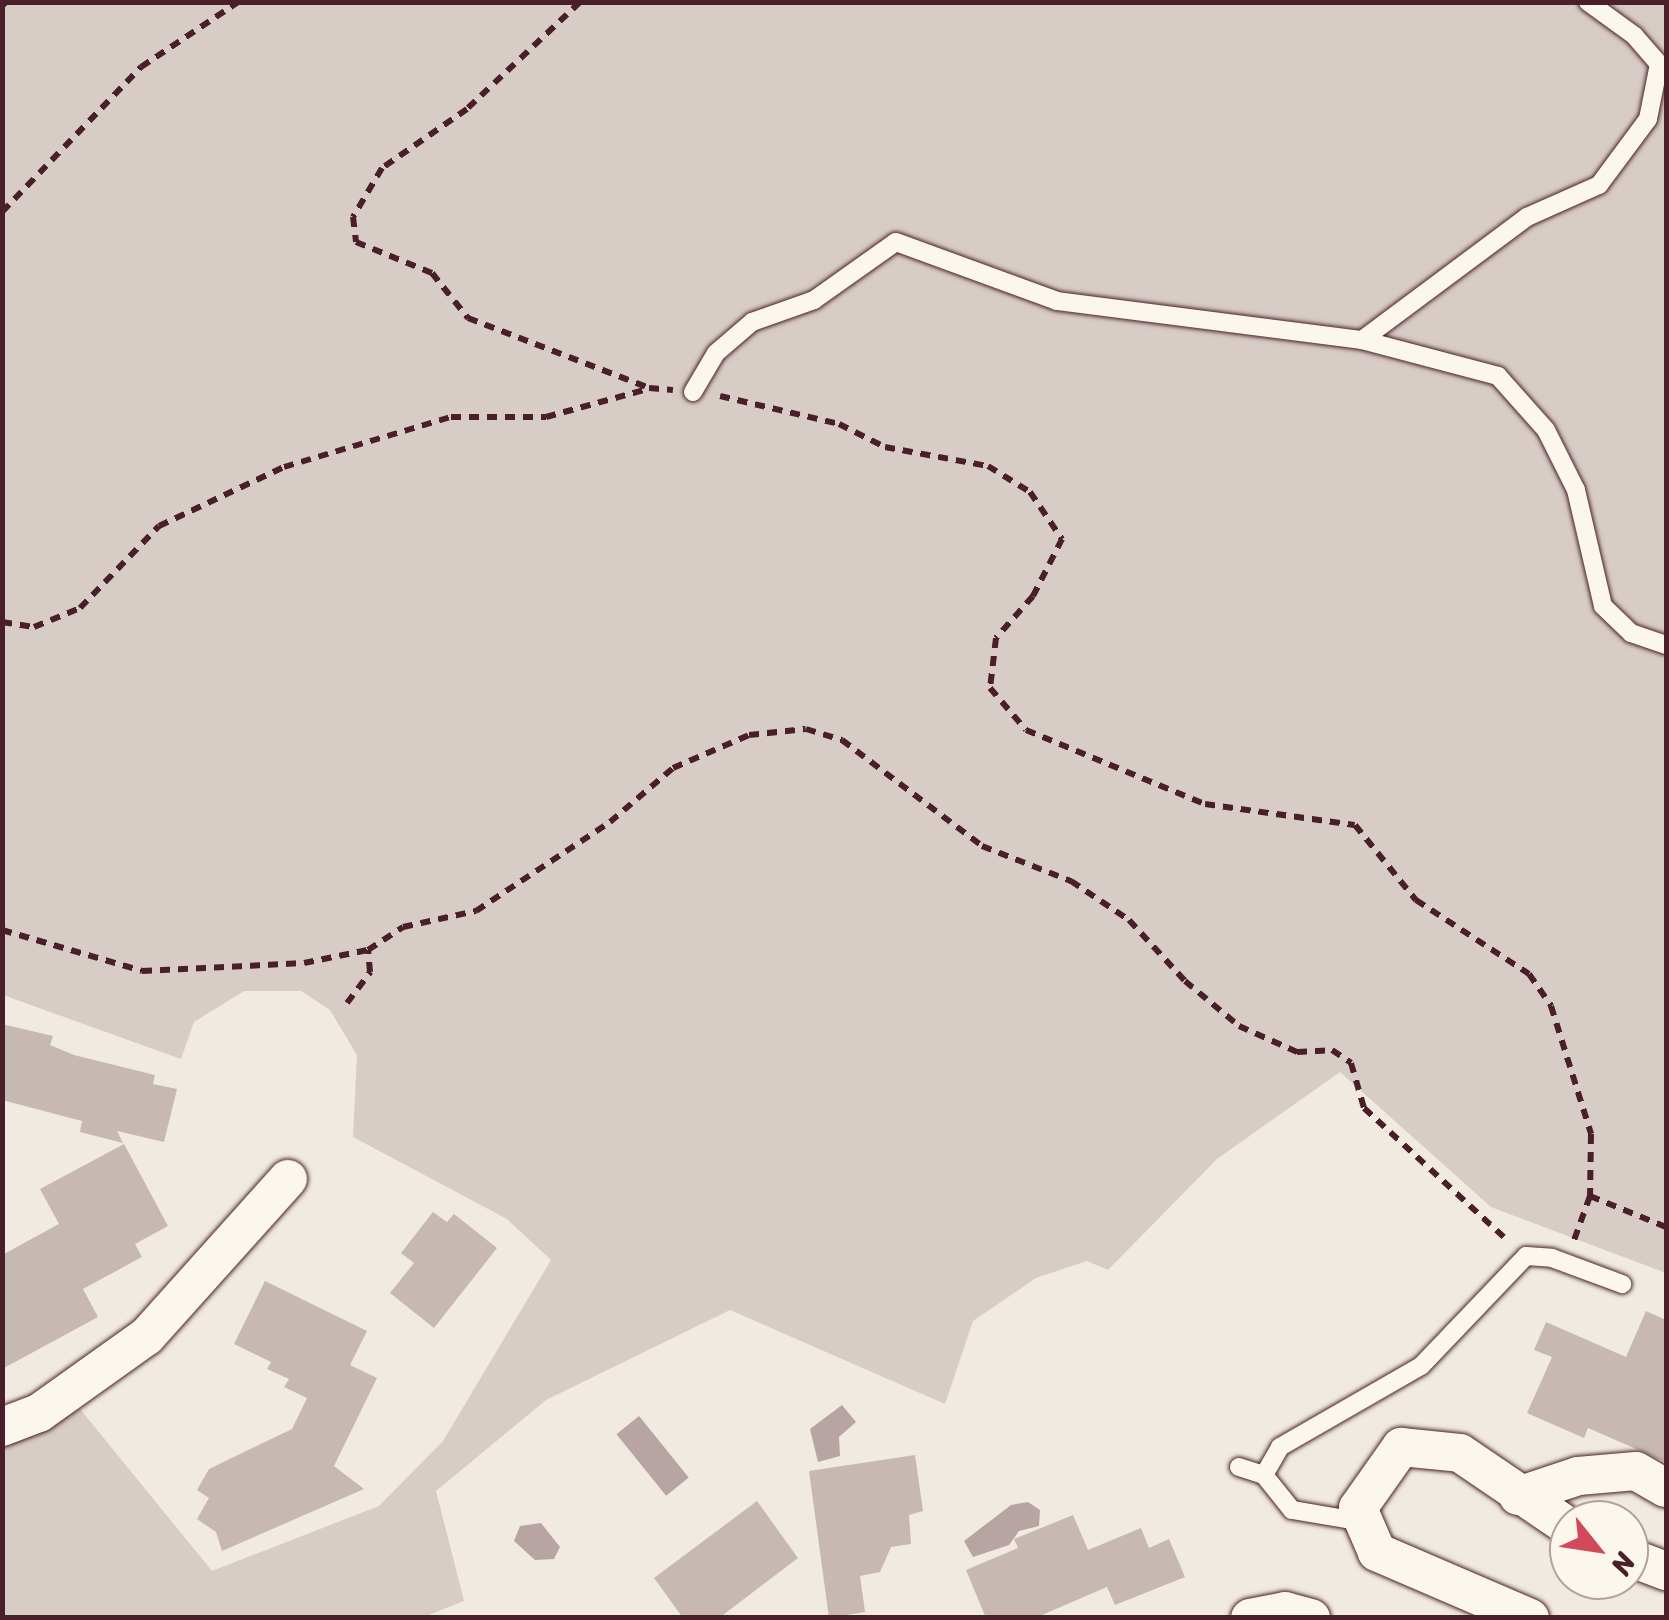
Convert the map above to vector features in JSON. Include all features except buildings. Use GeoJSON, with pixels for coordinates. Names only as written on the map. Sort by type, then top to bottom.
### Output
{"type":"FeatureCollection","features":[{"type":"Feature","properties":{"kind":"street"},"geometry":{"type":"LineString","coordinates":[[2,1427],[39,1413],[147,1336],[288,1179]]}},
{"type":"Feature","properties":{"kind":"street"},"geometry":{"type":"LineString","coordinates":[[1530,1618],[1377,1552],[1358,1508],[1401,1447],[1460,1453],[1549,1515]]}},
{"type":"Feature","properties":{"kind":"street"},"geometry":{"type":"LineString","coordinates":[[1518,1496],[1578,1476],[1636,1471],[1666,1488]]}},
{"type":"Feature","properties":{"kind":"street"},"geometry":{"type":"LineString","coordinates":[[1250,1618],[1285,1611],[1311,1618]]}},
{"type":"Feature","properties":{"kind":"lane"},"geometry":{"type":"LineString","coordinates":[[1362,340],[1527,217],[1599,184],[1648,118],[1659,64],[1635,36],[1588,2]]}},
{"type":"Feature","properties":{"kind":"lane"},"geometry":{"type":"LineString","coordinates":[[693,392],[716,354],[752,322],[814,300],[896,242],[1057,301],[1362,340],[1498,376],[1546,430],[1576,490],[1604,606],[1632,632],[1666,645]]}},
{"type":"Feature","properties":{"kind":"lane"},"geometry":{"type":"LineString","coordinates":[[1264,1475],[1280,1446],[1308,1425],[1421,1366],[1451,1342],[1526,1256],[1566,1262],[1622,1284]]}},
{"type":"Feature","properties":{"kind":"lane"},"geometry":{"type":"LineString","coordinates":[[1239,1467],[1264,1475],[1292,1510],[1364,1522]]}},
{"type":"Feature","properties":{"kind":"path"},"geometry":{"type":"LineString","coordinates":[[2,212],[141,67],[238,2]]}},
{"type":"Feature","properties":{"kind":"path"},"geometry":{"type":"LineString","coordinates":[[580,2],[468,108],[382,168],[352,217],[356,242],[432,273],[468,318],[649,388],[765,402],[839,424],[886,447],[988,466],[1030,492],[1062,540],[1033,596],[996,638],[990,688],[1026,730],[1139,782],[1204,804],[1355,825],[1416,900],[1529,974],[1551,1006],[1592,1134],[1590,1196],[1566,1262]]}},
{"type":"Feature","properties":{"kind":"path"},"geometry":{"type":"LineString","coordinates":[[2,622],[34,627],[80,608],[159,526],[284,466],[452,417],[546,418],[649,388]]}},
{"type":"Feature","properties":{"kind":"path"},"geometry":{"type":"LineString","coordinates":[[2,930],[142,971],[304,963],[368,950],[403,927],[476,911],[610,822],[673,768],[749,735],[806,729],[842,740],[982,846],[1071,881],[1129,920],[1184,981],[1239,1026],[1297,1052],[1332,1050],[1351,1063],[1364,1108],[1526,1256]]}},
{"type":"Feature","properties":{"kind":"path"},"geometry":{"type":"LineString","coordinates":[[347,1003],[370,972],[368,950]]}},
{"type":"Feature","properties":{"kind":"path"},"geometry":{"type":"LineString","coordinates":[[1590,1196],[1666,1226]]}},
{"type":"Feature","properties":{"kind":"shaded area"},"geometry":{"type":"Polygon","coordinates":[[[3,3],[1666,3],[1666,1273],[1491,1207],[1340,1072],[1217,1159],[1108,1270],[1087,1261],[1036,1278],[973,1321],[945,1404],[730,1310],[546,1400],[436,1491],[464,1601],[421,1618],[3,1618],[3,1447],[80,1409],[212,1571],[379,1506],[443,1441],[551,1260],[507,1219],[353,1137],[357,1055],[330,1010],[301,991],[244,991],[194,1022],[181,1059],[3,995],[3,3]]]}},
{"type":"Feature","properties":{"kind":"shaded area"},"geometry":{"type":"Polygon","coordinates":[[[842,1405],[856,1422],[839,1437],[840,1456],[818,1462],[810,1429],[842,1405]]]}},
{"type":"Feature","properties":{"kind":"shaded area"},"geometry":{"type":"Polygon","coordinates":[[[639,1416],[689,1477],[666,1496],[616,1434],[639,1416]]]}},
{"type":"Feature","properties":{"kind":"shaded area"},"geometry":{"type":"Polygon","coordinates":[[[1028,1502],[1040,1510],[1039,1526],[1019,1531],[1009,1545],[973,1557],[964,1541],[1011,1505],[1028,1502]]]}},
{"type":"Feature","properties":{"kind":"shaded area"},"geometry":{"type":"Polygon","coordinates":[[[541,1523],[560,1547],[554,1559],[535,1560],[514,1541],[520,1526],[541,1523]]]}}]}
